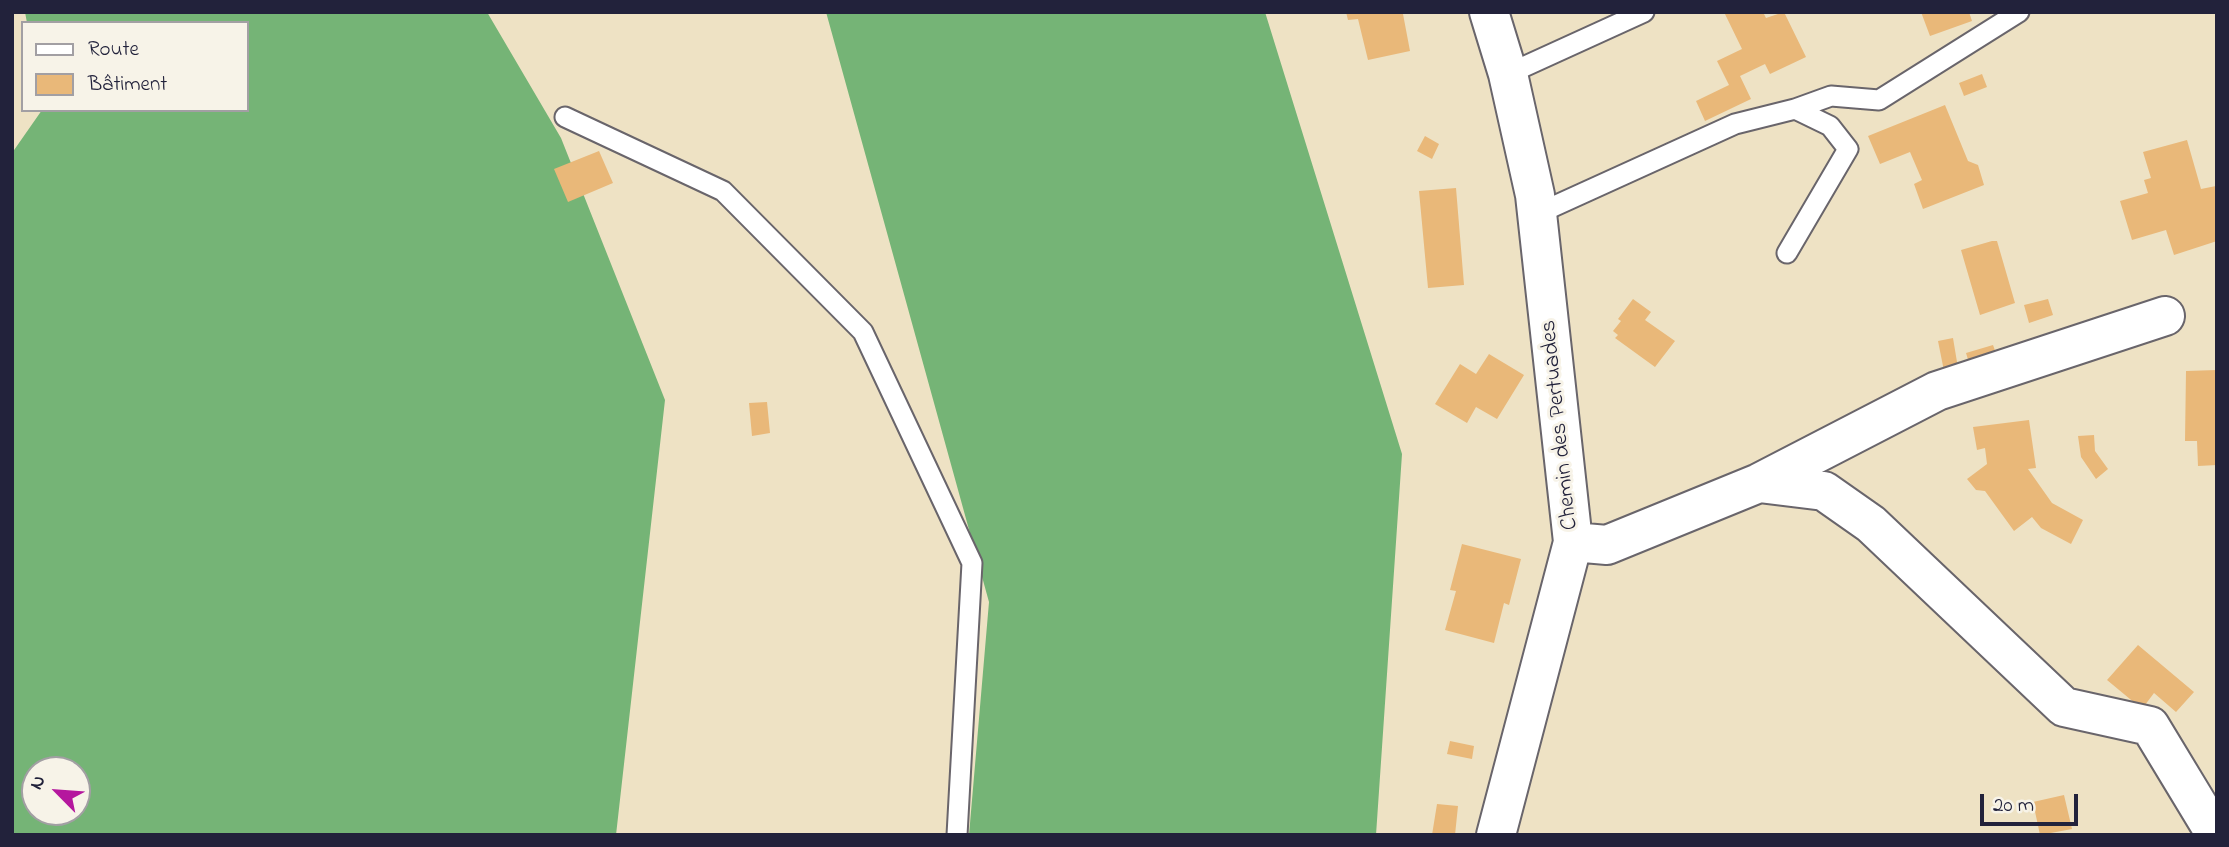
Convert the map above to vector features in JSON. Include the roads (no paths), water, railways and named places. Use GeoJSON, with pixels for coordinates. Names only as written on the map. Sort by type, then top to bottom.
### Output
{"type":"FeatureCollection","features":[{"type":"Feature","properties":{"kind":"street","name":"Chemin des Pertuades"},"geometry":{"type":"LineString","coordinates":[[1489,12],[1508,74],[1537,214],[1573,542],[1496,835]]}},
{"type":"Feature","properties":{"kind":"street"},"geometry":{"type":"LineString","coordinates":[[1573,542],[1607,545],[1759,483],[1937,391],[2165,316]]}},
{"type":"Feature","properties":{"kind":"street"},"geometry":{"type":"LineString","coordinates":[[1759,483],[1824,491],[1871,524],[2064,707],[2150,726],[2216,835]]}},
{"type":"Feature","properties":{"kind":"lane"},"geometry":{"type":"LineString","coordinates":[[1508,74],[1644,12]]}},
{"type":"Feature","properties":{"kind":"lane"},"geometry":{"type":"LineString","coordinates":[[1537,214],[1735,124],[1795,109],[1831,96],[1879,100],[2019,12]]}},
{"type":"Feature","properties":{"kind":"lane"},"geometry":{"type":"LineString","coordinates":[[1787,253],[1848,149],[1830,126],[1795,109]]}},
{"type":"Feature","properties":{"kind":"lane"},"geometry":{"type":"LineString","coordinates":[[565,117],[723,191],[863,332],[972,563],[957,835]]}}]}
